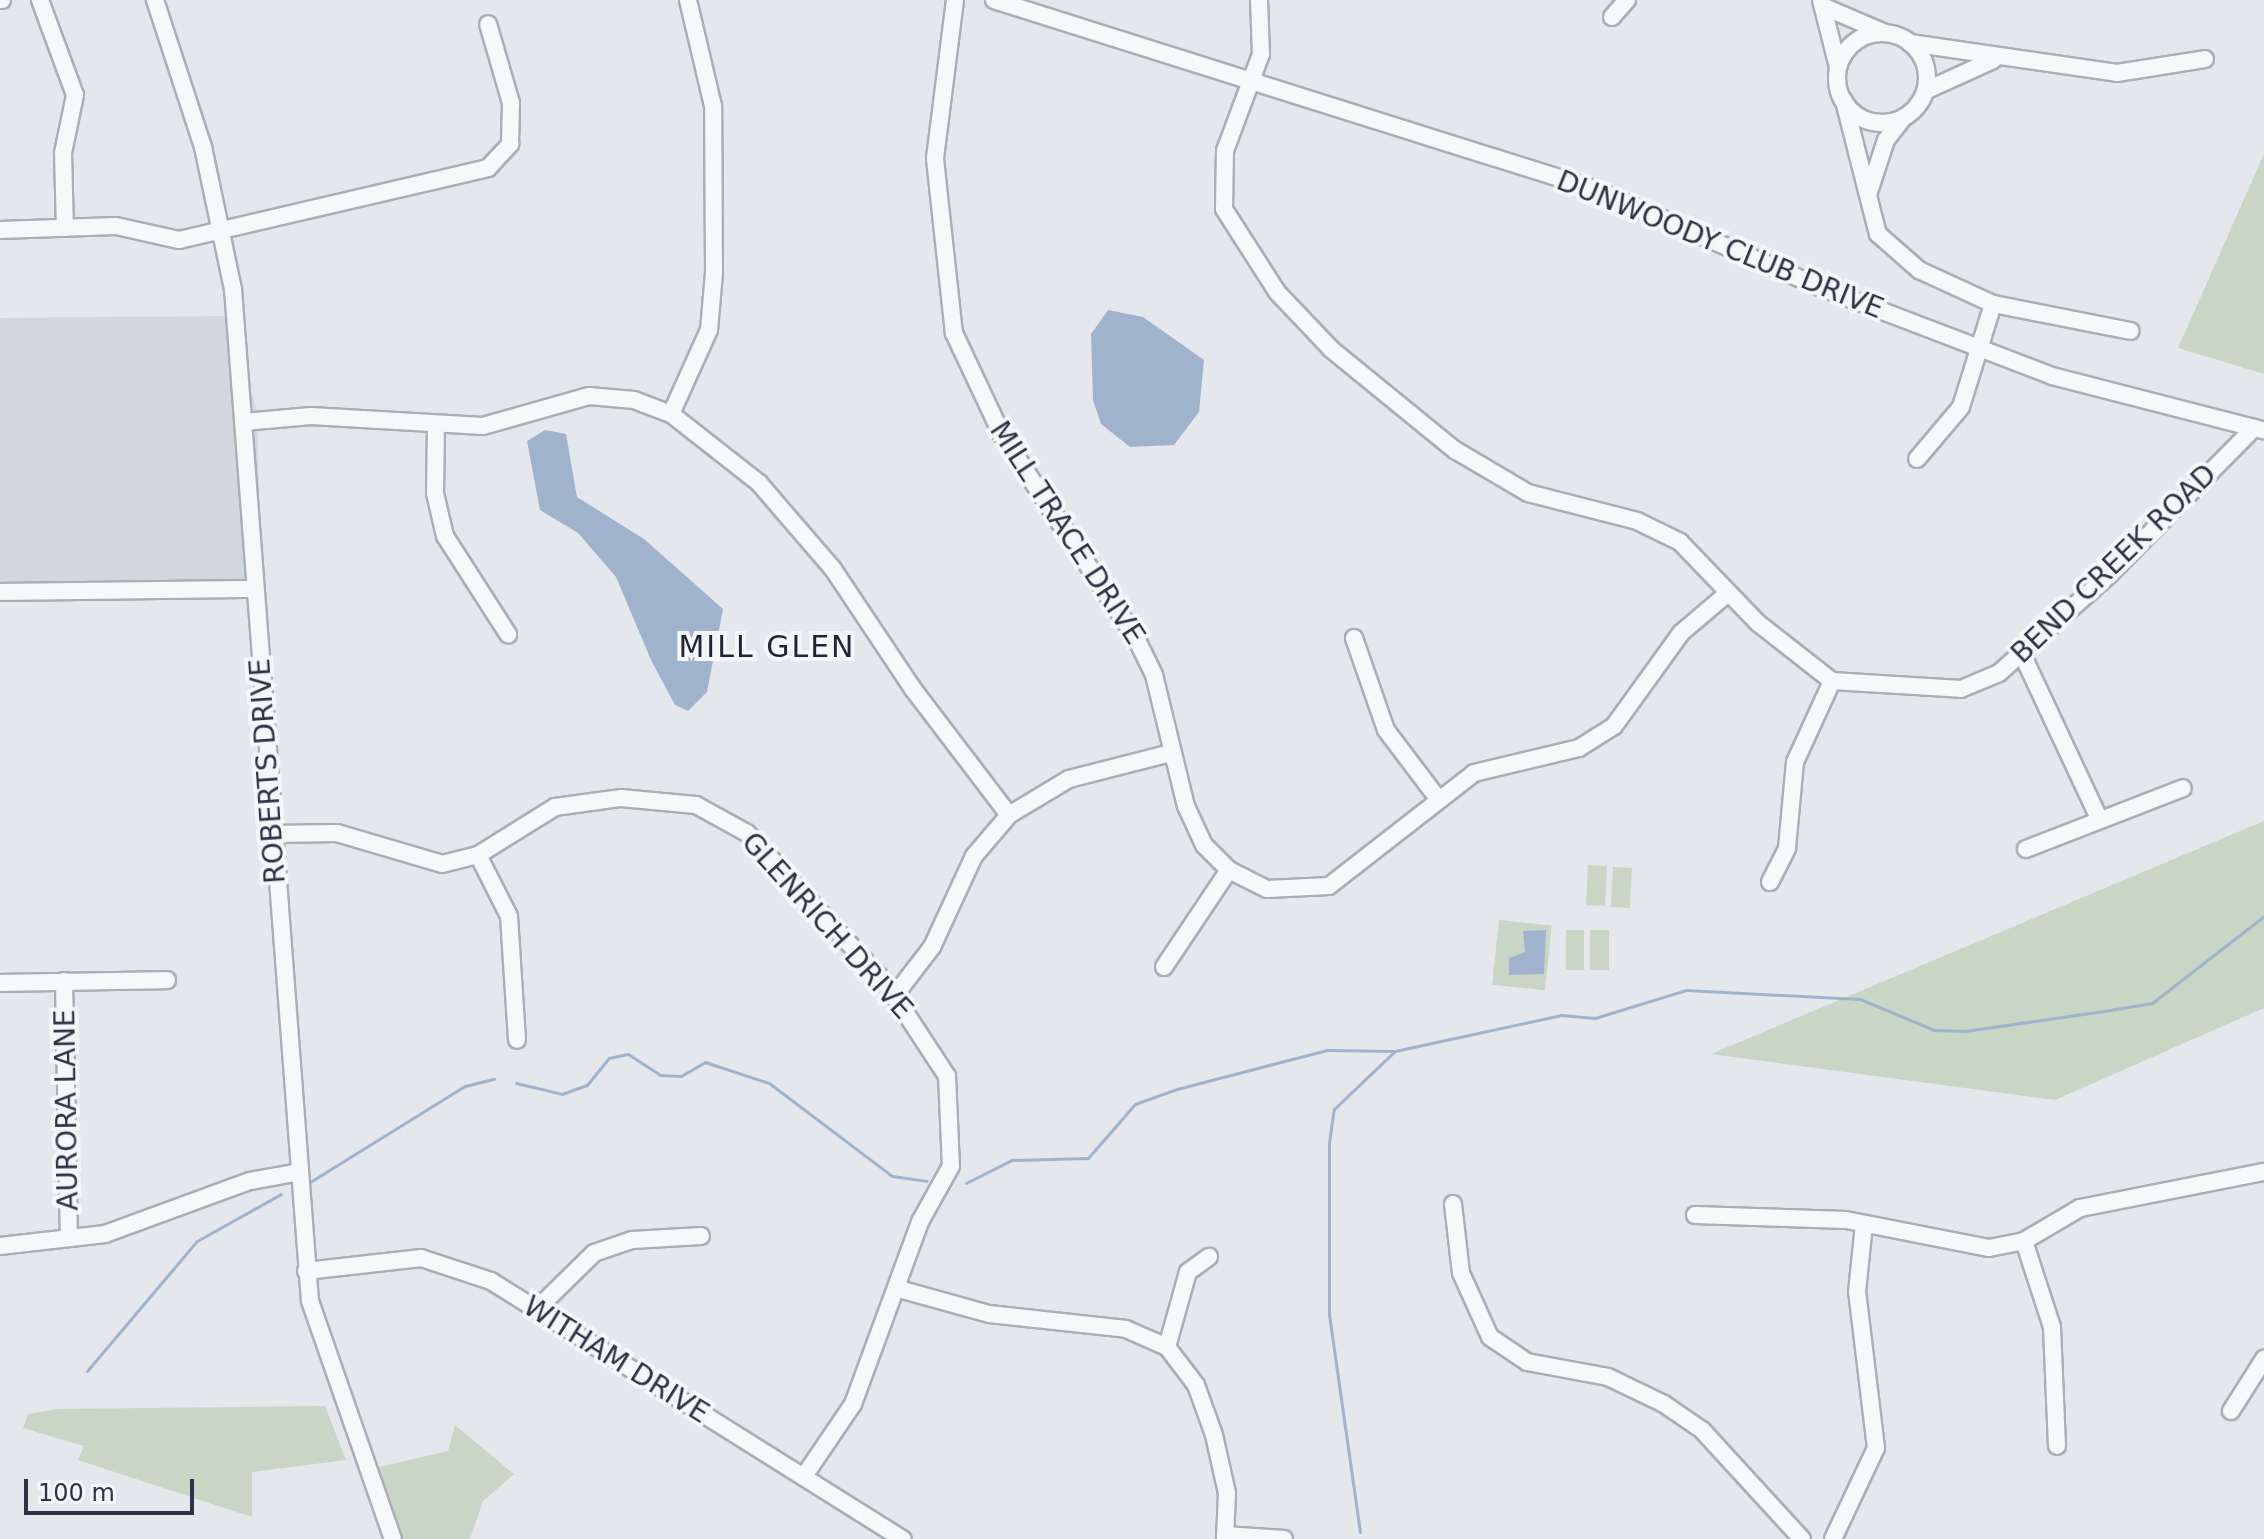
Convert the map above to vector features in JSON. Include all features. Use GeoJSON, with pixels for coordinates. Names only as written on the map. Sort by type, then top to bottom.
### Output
{"type":"FeatureCollection","features":[{"type":"Feature","properties":{"kind":"street"},"geometry":{"type":"LineString","coordinates":[[40,0],[75,95],[63,153],[65,228]]}},
{"type":"Feature","properties":{"kind":"street","name":"ROBERTS DRIVE"},"geometry":{"type":"LineString","coordinates":[[155,0],[228,231],[244,422],[295,1173],[306,1271],[332,1380],[393,1539]]}},
{"type":"Feature","properties":{"kind":"street"},"geometry":{"type":"LineString","coordinates":[[671,414],[709,330],[714,273],[713,106],[688,0]]}},
{"type":"Feature","properties":{"kind":"street","name":"MILL TRACE DRIVE"},"geometry":{"type":"LineString","coordinates":[[955,0],[935,159],[954,333],[1002,435],[1137,640],[1154,675],[1171,753],[1199,836],[1229,870],[1267,889],[1329,886],[1436,796],[1486,768],[1565,753],[1598,738],[1647,690],[1681,633],[1728,593]]}},
{"type":"Feature","properties":{"kind":"street","name":"DUNWOODY CLUB DRIVE"},"geometry":{"type":"LineString","coordinates":[[994,0],[1594,189],[1977,350],[2259,429]]}},
{"type":"Feature","properties":{"kind":"street"},"geometry":{"type":"LineString","coordinates":[[1259,0],[1261,51],[1253,82],[1225,151],[1224,209],[1306,325],[1480,467],[1528,493],[1659,531],[1698,556],[1728,593],[1832,681],[1795,762],[1787,848],[1770,882]]}},
{"type":"Feature","properties":{"kind":"street"},"geometry":{"type":"LineString","coordinates":[[1612,17],[1627,0]]}},
{"type":"Feature","properties":{"kind":"street"},"geometry":{"type":"LineString","coordinates":[[1824,4],[1910,43],[1999,59],[2129,73],[2205,59]]}},
{"type":"Feature","properties":{"kind":"street"},"geometry":{"type":"LineString","coordinates":[[1824,4],[1844,101],[1878,234],[1919,270],[1993,304],[2130,331]]}},
{"type":"Feature","properties":{"kind":"street"},"geometry":{"type":"LineString","coordinates":[[0,230],[136,228],[179,240],[228,231],[499,164],[510,144],[511,103],[488,24]]}},
{"type":"Feature","properties":{"kind":"street"},"geometry":{"type":"LineString","coordinates":[[1838,68],[1850,46],[1883,32]]}},
{"type":"Feature","properties":{"kind":"street"},"geometry":{"type":"LineString","coordinates":[[1910,43],[1925,66],[1925,91]]}},
{"type":"Feature","properties":{"kind":"street"},"geometry":{"type":"LineString","coordinates":[[1868,194],[1886,140],[1925,91],[1999,59]]}},
{"type":"Feature","properties":{"kind":"street"},"geometry":{"type":"LineString","coordinates":[[1844,101],[1871,121],[1904,117]]}},
{"type":"Feature","properties":{"kind":"street"},"geometry":{"type":"LineString","coordinates":[[1917,459],[1961,407],[1993,304]]}},
{"type":"Feature","properties":{"kind":"street"},"geometry":{"type":"LineString","coordinates":[[244,422],[311,416],[436,424],[519,420],[589,396],[634,400],[671,414],[759,483],[833,569],[905,679],[1009,815]]}},
{"type":"Feature","properties":{"kind":"street"},"geometry":{"type":"LineString","coordinates":[[436,424],[435,493],[445,536],[508,634]]}},
{"type":"Feature","properties":{"kind":"street","name":"BEND CREEK ROAD"},"geometry":{"type":"LineString","coordinates":[[1832,681],[1961,689],[2023,656],[2259,429]]}},
{"type":"Feature","properties":{"kind":"street"},"geometry":{"type":"LineString","coordinates":[[0,592],[255,589]]}},
{"type":"Feature","properties":{"kind":"street"},"geometry":{"type":"LineString","coordinates":[[1354,638],[1386,730],[1436,796]]}},
{"type":"Feature","properties":{"kind":"street"},"geometry":{"type":"LineString","coordinates":[[2023,656],[2099,818]]}},
{"type":"Feature","properties":{"kind":"street"},"geometry":{"type":"LineString","coordinates":[[895,995],[932,947],[974,856],[1009,815],[1069,779],[1171,753]]}},
{"type":"Feature","properties":{"kind":"street"},"geometry":{"type":"LineString","coordinates":[[2026,849],[2099,818],[2183,788]]}},
{"type":"Feature","properties":{"kind":"street","name":"GLENRICH DRIVE"},"geometry":{"type":"LineString","coordinates":[[271,834],[337,833],[420,863],[478,855],[555,807],[621,798],[696,805],[747,833],[895,995],[947,1076],[953,1150],[946,1184],[920,1222],[899,1289],[853,1404],[805,1475]]}},
{"type":"Feature","properties":{"kind":"street"},"geometry":{"type":"LineString","coordinates":[[478,855],[512,932],[517,1040]]}},
{"type":"Feature","properties":{"kind":"street"},"geometry":{"type":"LineString","coordinates":[[1164,967],[1229,870]]}},
{"type":"Feature","properties":{"kind":"street"},"geometry":{"type":"LineString","coordinates":[[0,983],[167,980]]}},
{"type":"Feature","properties":{"kind":"street","name":"AURORA LANE"},"geometry":{"type":"LineString","coordinates":[[64,981],[69,1238]]}},
{"type":"Feature","properties":{"kind":"street"},"geometry":{"type":"LineString","coordinates":[[1695,1215],[1864,1224],[1969,1247],[2024,1241],[2080,1208],[2264,1172]]}},
{"type":"Feature","properties":{"kind":"street"},"geometry":{"type":"LineString","coordinates":[[0,1246],[105,1234],[250,1181],[295,1173]]}},
{"type":"Feature","properties":{"kind":"street"},"geometry":{"type":"LineString","coordinates":[[1453,1204],[1461,1273],[1490,1337],[1527,1362],[1608,1377],[1664,1404],[1702,1430],[1802,1539]]}},
{"type":"Feature","properties":{"kind":"street"},"geometry":{"type":"LineString","coordinates":[[1833,1539],[1876,1448],[1857,1292],[1864,1224]]}},
{"type":"Feature","properties":{"kind":"street"},"geometry":{"type":"LineString","coordinates":[[536,1310],[594,1253],[632,1240],[701,1236]]}},
{"type":"Feature","properties":{"kind":"street"},"geometry":{"type":"LineString","coordinates":[[2024,1241],[2052,1327],[2057,1446]]}},
{"type":"Feature","properties":{"kind":"street"},"geometry":{"type":"LineString","coordinates":[[1167,1347],[1188,1272],[1209,1257]]}},
{"type":"Feature","properties":{"kind":"street","name":"WITHAM DRIVE"},"geometry":{"type":"LineString","coordinates":[[306,1271],[421,1258],[491,1281],[903,1539]]}},
{"type":"Feature","properties":{"kind":"street"},"geometry":{"type":"LineString","coordinates":[[899,1289],[989,1314],[1126,1329],[1167,1347],[1196,1385],[1214,1435],[1227,1493],[1225,1537],[1284,1539]]}},
{"type":"Feature","properties":{"kind":"street"},"geometry":{"type":"LineString","coordinates":[[2231,1411],[2264,1359]]}},
{"type":"Feature","properties":{"kind":"shaded area"},"geometry":{"type":"Polygon","coordinates":[[[232,316],[257,413],[261,584],[0,582],[0,318],[232,316]]]}},
{"type":"Feature","properties":{"kind":"green space"},"geometry":{"type":"Polygon","coordinates":[[[2264,154],[2264,374],[2178,348],[2264,154]]]}},
{"type":"Feature","properties":{"kind":"green space"},"geometry":{"type":"Polygon","coordinates":[[[2264,821],[2264,1008],[2055,1100],[1711,1054],[2264,821]]]}},
{"type":"Feature","properties":{"kind":"green space"},"geometry":{"type":"Polygon","coordinates":[[[1588,865],[1607,866],[1605,906],[1586,905],[1588,865]]]}},
{"type":"Feature","properties":{"kind":"green space"},"geometry":{"type":"Polygon","coordinates":[[[1613,867],[1632,868],[1630,908],[1611,907],[1613,867]]]}},
{"type":"Feature","properties":{"kind":"green space"},"geometry":{"type":"Polygon","coordinates":[[[1499,920],[1552,926],[1545,990],[1492,985],[1499,920]]]}},
{"type":"Feature","properties":{"kind":"green space"},"geometry":{"type":"Polygon","coordinates":[[[1566,930],[1584,930],[1584,970],[1566,970],[1566,930]]]}},
{"type":"Feature","properties":{"kind":"green space"},"geometry":{"type":"Polygon","coordinates":[[[1590,930],[1609,930],[1609,970],[1590,970],[1590,930]]]}},
{"type":"Feature","properties":{"kind":"green space"},"geometry":{"type":"Polygon","coordinates":[[[325,1406],[346,1460],[252,1472],[252,1517],[78,1460],[84,1446],[23,1428],[28,1414],[57,1409],[325,1406]]]}},
{"type":"Feature","properties":{"kind":"green space"},"geometry":{"type":"Polygon","coordinates":[[[455,1425],[514,1474],[483,1501],[470,1539],[403,1539],[375,1468],[448,1451],[455,1425]]]}},
{"type":"Feature","properties":{"kind":"water"},"geometry":{"type":"Polygon","coordinates":[[[1108,310],[1143,317],[1204,360],[1199,412],[1174,445],[1130,447],[1101,424],[1093,400],[1091,334],[1108,310]]]}},
{"type":"Feature","properties":{"kind":"water"},"geometry":{"type":"Polygon","coordinates":[[[545,430],[566,434],[577,497],[644,539],[723,609],[707,692],[688,711],[675,705],[651,660],[616,577],[578,533],[540,510],[527,441],[545,430]]]}},
{"type":"Feature","properties":{"kind":"water"},"geometry":{"type":"Polygon","coordinates":[[[1546,930],[1544,974],[1509,975],[1509,958],[1525,952],[1523,931],[1546,930]]]}},
{"type":"Feature","properties":{"kind":"waterway"},"geometry":{"type":"LineString","coordinates":[[1360,1532],[1329,1315],[1329,1143],[1334,1109],[1395,1051],[1561,1015],[1595,1018],[1686,990],[1860,999],[1934,1030],[1965,1031],[2104,1011],[2152,1003],[2264,916]]}},
{"type":"Feature","properties":{"kind":"waterway"},"geometry":{"type":"LineString","coordinates":[[966,1183],[1012,1160],[1088,1158],[1135,1104],[1177,1089],[1327,1050],[1395,1051]]}},
{"type":"Feature","properties":{"kind":"waterway"},"geometry":{"type":"LineString","coordinates":[[516,1083],[562,1094],[587,1085],[609,1058],[628,1054],[660,1075],[681,1076],[705,1062],[769,1083],[892,1176],[927,1181]]}},
{"type":"Feature","properties":{"kind":"waterway"},"geometry":{"type":"LineString","coordinates":[[310,1182],[465,1086],[494,1079]]}},
{"type":"Feature","properties":{"kind":"waterway"},"geometry":{"type":"LineString","coordinates":[[87,1371],[197,1241],[281,1194]]}},
{"type":"Feature","properties":{"kind":"district","name":"MILL GLEN"},"geometry":{"type":"Point","coordinates":[767,647]}}]}
